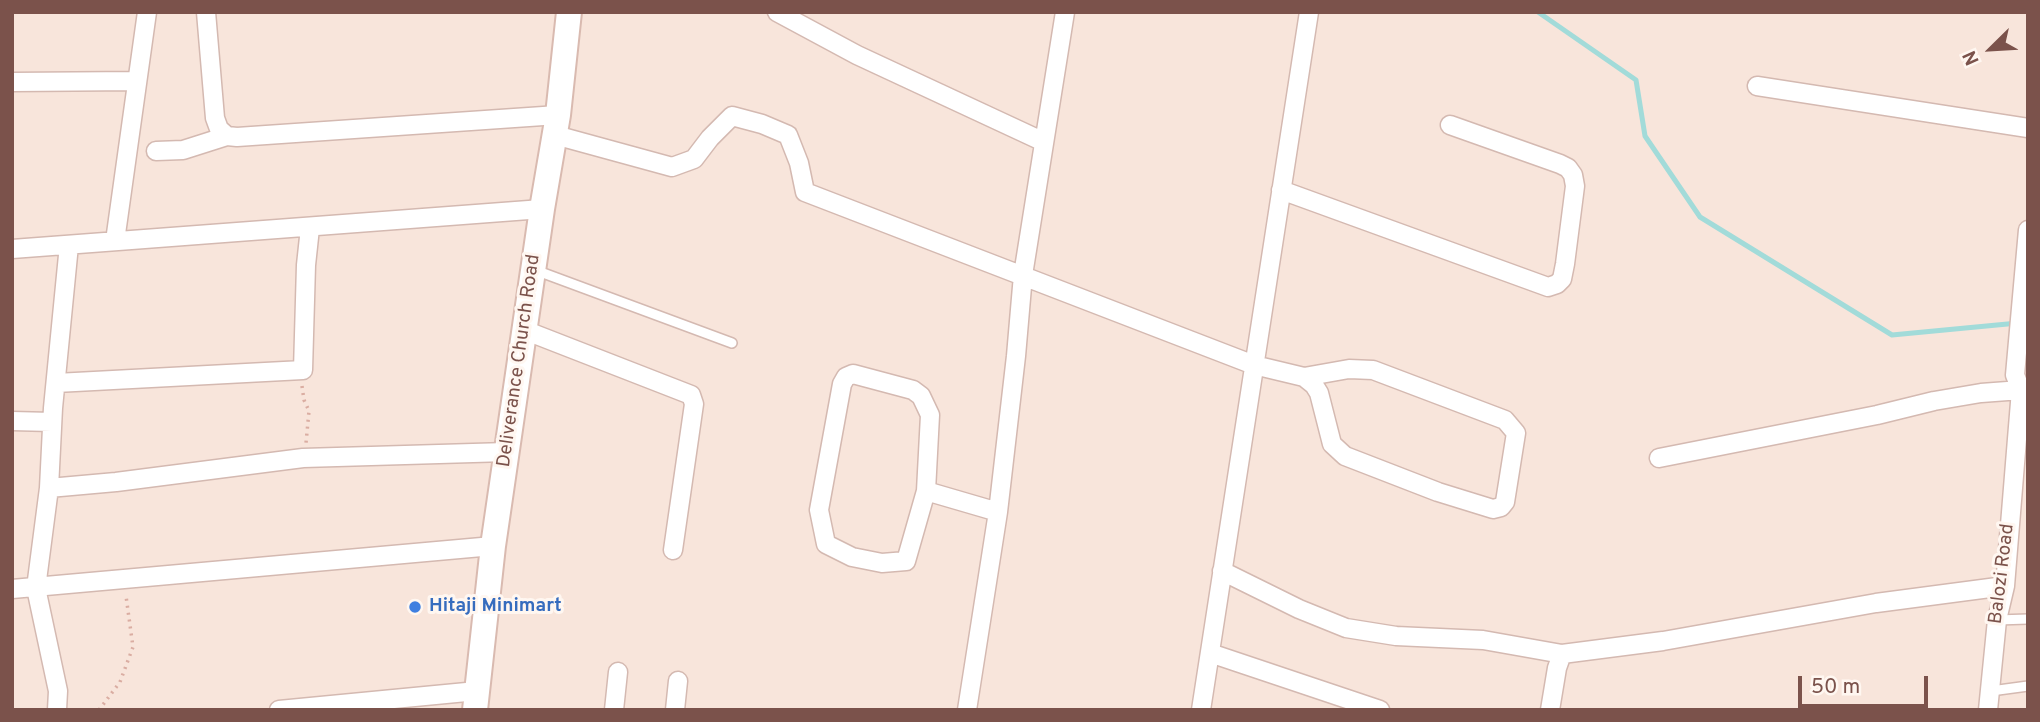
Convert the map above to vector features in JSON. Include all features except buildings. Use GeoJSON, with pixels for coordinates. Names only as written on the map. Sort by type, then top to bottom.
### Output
{"type":"FeatureCollection","features":[{"type":"Feature","properties":{"kind":"street"},"geometry":{"type":"LineString","coordinates":[[115,241],[147,12]]}},
{"type":"Feature","properties":{"kind":"street"},"geometry":{"type":"LineString","coordinates":[[206,12],[215,118],[219,129],[227,136]]}},
{"type":"Feature","properties":{"kind":"street","name":"Deliverance Church Road"},"geometry":{"type":"LineString","coordinates":[[476,700],[493,546],[556,125],[569,12]]}},
{"type":"Feature","properties":{"kind":"street"},"geometry":{"type":"LineString","coordinates":[[777,12],[857,55],[1044,142]]}},
{"type":"Feature","properties":{"kind":"street"},"geometry":{"type":"LineString","coordinates":[[967,710],[998,512],[1023,275],[1065,12]]}},
{"type":"Feature","properties":{"kind":"street"},"geometry":{"type":"LineString","coordinates":[[1201,710],[1309,12]]}},
{"type":"Feature","properties":{"kind":"street"},"geometry":{"type":"LineString","coordinates":[[12,82],[137,81]]}},
{"type":"Feature","properties":{"kind":"street"},"geometry":{"type":"LineString","coordinates":[[1757,86],[2028,128]]}},
{"type":"Feature","properties":{"kind":"street"},"geometry":{"type":"LineString","coordinates":[[156,151],[183,150],[227,136],[556,125],[672,167],[694,159],[732,116],[788,135],[806,192],[1254,365],[1304,377],[1349,369],[1373,370],[1505,420],[1516,433],[1505,502],[1493,509],[1438,492],[1345,456],[1332,444],[1319,393],[1304,377]]}},
{"type":"Feature","properties":{"kind":"street"},"geometry":{"type":"LineString","coordinates":[[1281,190],[1548,287],[1557,284],[1562,279],[1565,264],[1575,186],[1573,175],[1568,168],[1560,164],[1450,125]]}},
{"type":"Feature","properties":{"kind":"street"},"geometry":{"type":"LineString","coordinates":[[12,249],[542,209]]}},
{"type":"Feature","properties":{"kind":"street"},"geometry":{"type":"LineString","coordinates":[[56,383],[303,370],[306,265],[310,228]]}},
{"type":"Feature","properties":{"kind":"street","name":"Balozi Road"},"geometry":{"type":"LineString","coordinates":[[1988,710],[1997,620],[2005,586],[2021,301],[2028,230]]}},
{"type":"Feature","properties":{"kind":"street"},"geometry":{"type":"LineString","coordinates":[[57,710],[58,691],[36,588],[49,488],[52,422],[69,245]]}},
{"type":"Feature","properties":{"kind":"street"},"geometry":{"type":"LineString","coordinates":[[524,330],[691,395],[694,404],[673,550]]}},
{"type":"Feature","properties":{"kind":"street"},"geometry":{"type":"LineString","coordinates":[[853,374],[913,390],[921,396],[930,415],[926,491],[906,561],[882,563],[852,557],[826,544],[819,510],[842,384],[846,377],[853,374]]}},
{"type":"Feature","properties":{"kind":"street"},"geometry":{"type":"LineString","coordinates":[[1659,458],[1877,415],[2018,383]]}},
{"type":"Feature","properties":{"kind":"street"},"geometry":{"type":"LineString","coordinates":[[12,421],[52,422]]}},
{"type":"Feature","properties":{"kind":"street"},"geometry":{"type":"LineString","coordinates":[[49,488],[128,481],[303,458],[507,452]]}},
{"type":"Feature","properties":{"kind":"street"},"geometry":{"type":"LineString","coordinates":[[926,491],[998,512]]}},
{"type":"Feature","properties":{"kind":"street"},"geometry":{"type":"LineString","coordinates":[[12,589],[493,546]]}},
{"type":"Feature","properties":{"kind":"street"},"geometry":{"type":"LineString","coordinates":[[1222,571],[1346,628],[1396,636],[1483,640],[1562,654],[1676,639],[1876,603],[2005,586]]}},
{"type":"Feature","properties":{"kind":"street"},"geometry":{"type":"LineString","coordinates":[[1210,653],[1380,710]]}},
{"type":"Feature","properties":{"kind":"street"},"geometry":{"type":"LineString","coordinates":[[1550,710],[1562,654]]}},
{"type":"Feature","properties":{"kind":"street"},"geometry":{"type":"LineString","coordinates":[[614,710],[618,672]]}},
{"type":"Feature","properties":{"kind":"street"},"geometry":{"type":"LineString","coordinates":[[675,710],[678,681]]}},
{"type":"Feature","properties":{"kind":"street"},"geometry":{"type":"LineString","coordinates":[[279,710],[476,700]]}},
{"type":"Feature","properties":{"kind":"lane"},"geometry":{"type":"LineString","coordinates":[[533,269],[732,343]]}},
{"type":"Feature","properties":{"kind":"lane"},"geometry":{"type":"LineString","coordinates":[[1997,620],[2028,619]]}},
{"type":"Feature","properties":{"kind":"lane"},"geometry":{"type":"LineString","coordinates":[[1991,691],[2028,686]]}},
{"type":"Feature","properties":{"kind":"path"},"geometry":{"type":"LineString","coordinates":[[303,370],[302,391],[309,411],[303,458]]}},
{"type":"Feature","properties":{"kind":"path"},"geometry":{"type":"LineString","coordinates":[[99,710],[120,682],[133,648],[124,580]]}},
{"type":"Feature","properties":{"kind":"shaded area"},"geometry":{"type":"Polygon","coordinates":[[[12,12],[2028,12],[2028,710],[12,710],[12,12]]]}},
{"type":"Feature","properties":{"kind":"waterway"},"geometry":{"type":"LineString","coordinates":[[1538,12],[1636,80],[1645,136],[1700,217],[1892,335],[2018,323]]}},
{"type":"Feature","properties":{"kind":"place","name":"Hitaji Minimart"},"geometry":{"type":"Point","coordinates":[415,607]}}]}
